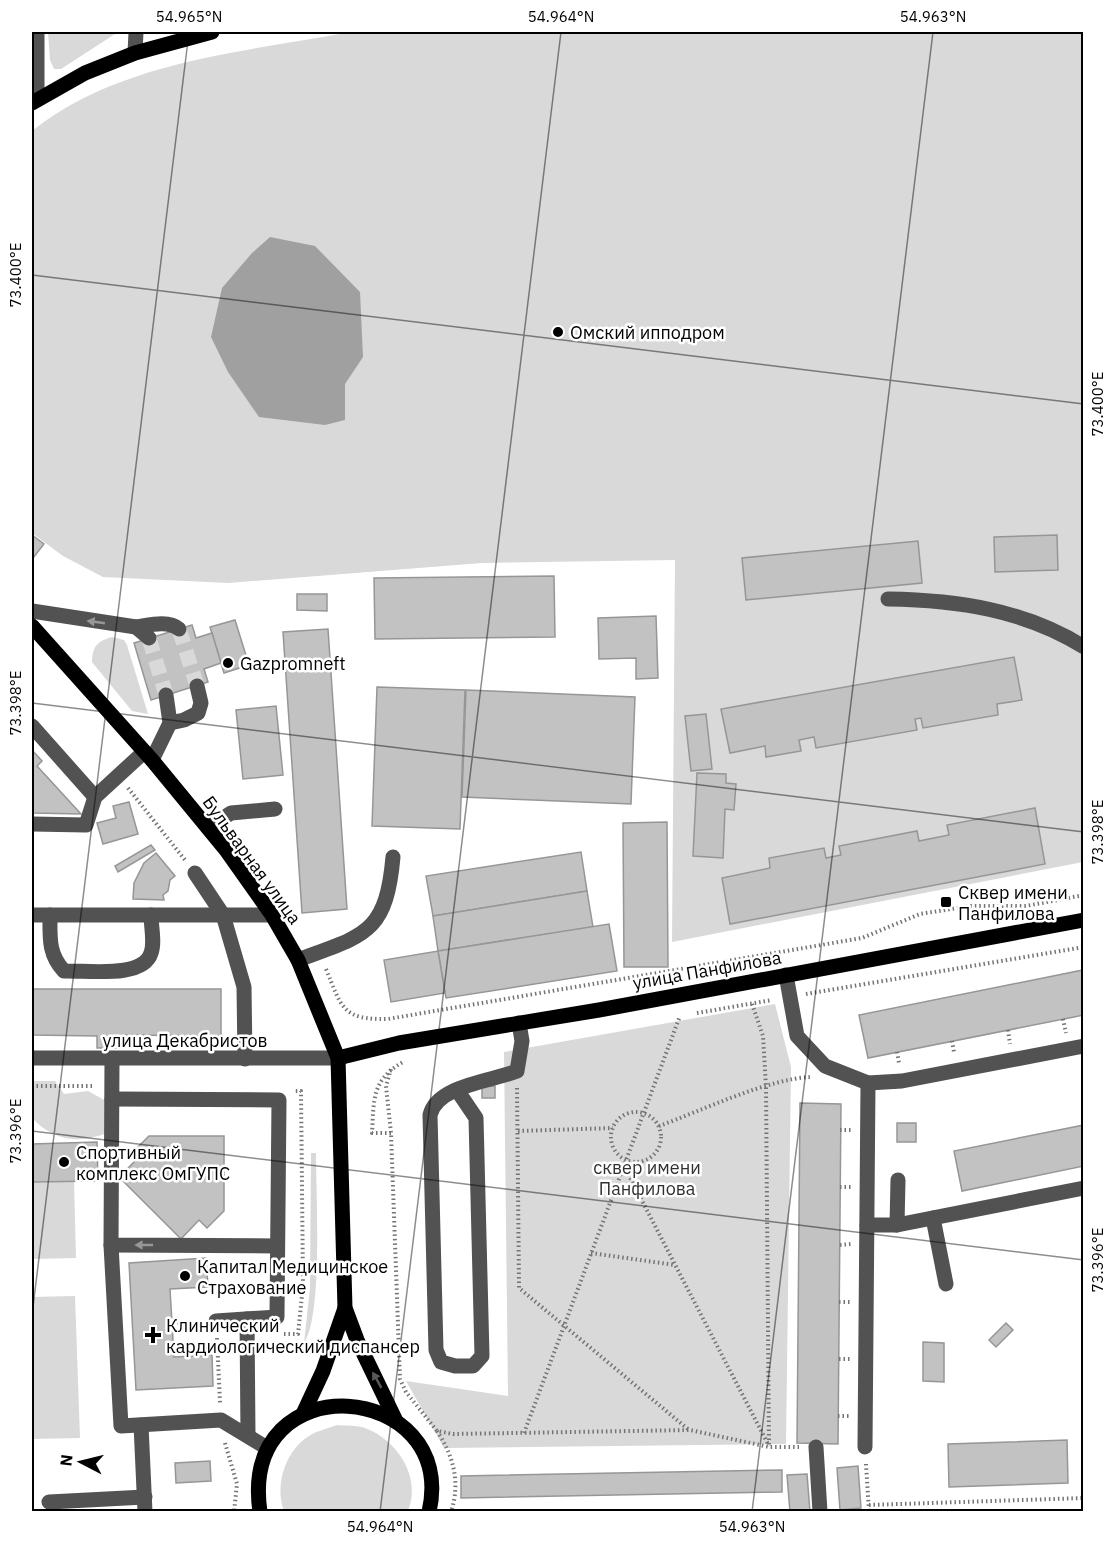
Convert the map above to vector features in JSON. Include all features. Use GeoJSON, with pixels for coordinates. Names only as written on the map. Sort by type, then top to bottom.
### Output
{"type":"FeatureCollection","features":[{"type":"Feature","properties":{"kind":"main road"},"geometry":{"type":"LineString","coordinates":[[34,101],[85,73],[135,53],[212,32]]}},
{"type":"Feature","properties":{"kind":"main road","name":"Бульварная улица"},"geometry":{"type":"LineString","coordinates":[[32,626],[148,756],[208,828],[272,915],[298,960],[338,1058],[345,1308],[357,1340],[396,1421]]}},
{"type":"Feature","properties":{"kind":"main road","name":"улица Панфилова"},"geometry":{"type":"LineString","coordinates":[[338,1058],[399,1043],[1083,920]]}},
{"type":"Feature","properties":{"kind":"main road","name":"Бульварная улица"},"geometry":{"type":"LineString","coordinates":[[303,1414],[323,1371],[345,1308]]}},
{"type":"Feature","properties":{"kind":"main road"},"geometry":{"type":"LineString","coordinates":[[259,1511],[257,1481],[267,1448],[283,1428],[303,1414],[334,1404],[367,1407],[396,1421],[416,1442],[429,1468],[432,1497],[429,1512]]}},
{"type":"Feature","properties":{"kind":"street"},"geometry":{"type":"LineString","coordinates":[[34,101],[37,32]]}},
{"type":"Feature","properties":{"kind":"street"},"geometry":{"type":"LineString","coordinates":[[135,53],[136,32]]}},
{"type":"Feature","properties":{"kind":"street"},"geometry":{"type":"LineString","coordinates":[[888,599],[940,600],[1022,617],[1083,648]]}},
{"type":"Feature","properties":{"kind":"street"},"geometry":{"type":"LineString","coordinates":[[32,611],[136,627],[175,625],[179,629]]}},
{"type":"Feature","properties":{"kind":"street"},"geometry":{"type":"LineString","coordinates":[[136,627],[149,638]]}},
{"type":"Feature","properties":{"kind":"street"},"geometry":{"type":"LineString","coordinates":[[32,824],[86,825],[95,797],[118,776],[148,756],[170,723],[198,713],[201,703],[196,686]]}},
{"type":"Feature","properties":{"kind":"street"},"geometry":{"type":"LineString","coordinates":[[166,695],[170,723]]}},
{"type":"Feature","properties":{"kind":"street"},"geometry":{"type":"LineString","coordinates":[[32,726],[95,797]]}},
{"type":"Feature","properties":{"kind":"street"},"geometry":{"type":"LineString","coordinates":[[208,828],[231,813],[274,809]]}},
{"type":"Feature","properties":{"kind":"street"},"geometry":{"type":"LineString","coordinates":[[298,960],[357,938],[377,920],[391,883],[393,856]]}},
{"type":"Feature","properties":{"kind":"street"},"geometry":{"type":"LineString","coordinates":[[195,873],[224,915],[244,987],[245,1059]]}},
{"type":"Feature","properties":{"kind":"street"},"geometry":{"type":"LineString","coordinates":[[32,915],[272,915]]}},
{"type":"Feature","properties":{"kind":"street"},"geometry":{"type":"LineString","coordinates":[[50,915],[50,943],[54,961],[64,970],[127,970],[141,967],[152,953],[151,915]]}},
{"type":"Feature","properties":{"kind":"street"},"geometry":{"type":"LineString","coordinates":[[786,975],[797,1036],[825,1066],[868,1083],[902,1081],[1083,1046]]}},
{"type":"Feature","properties":{"kind":"street"},"geometry":{"type":"LineString","coordinates":[[457,1090],[476,1118],[482,1356],[473,1365],[455,1366],[441,1362],[436,1350],[430,1115],[432,1108],[457,1090],[517,1071],[522,1041],[519,1023]]}},
{"type":"Feature","properties":{"kind":"street","name":"улица Декабристов"},"geometry":{"type":"LineString","coordinates":[[32,1058],[338,1058]]}},
{"type":"Feature","properties":{"kind":"street"},"geometry":{"type":"LineString","coordinates":[[112,1059],[111,1245],[121,1426],[221,1420],[267,1448]]}},
{"type":"Feature","properties":{"kind":"street"},"geometry":{"type":"LineString","coordinates":[[865,1447],[868,1083]]}},
{"type":"Feature","properties":{"kind":"street"},"geometry":{"type":"LineString","coordinates":[[112,1099],[279,1100],[277,1317],[216,1321]]}},
{"type":"Feature","properties":{"kind":"street"},"geometry":{"type":"LineString","coordinates":[[897,1225],[898,1180]]}},
{"type":"Feature","properties":{"kind":"street"},"geometry":{"type":"LineString","coordinates":[[867,1225],[897,1225],[1083,1188]]}},
{"type":"Feature","properties":{"kind":"street"},"geometry":{"type":"LineString","coordinates":[[933,1218],[946,1284]]}},
{"type":"Feature","properties":{"kind":"street"},"geometry":{"type":"LineString","coordinates":[[111,1245],[277,1246]]}},
{"type":"Feature","properties":{"kind":"street"},"geometry":{"type":"LineString","coordinates":[[247,1319],[248,1436]]}},
{"type":"Feature","properties":{"kind":"street"},"geometry":{"type":"LineString","coordinates":[[49,1502],[145,1504],[141,1425]]}},
{"type":"Feature","properties":{"kind":"street"},"geometry":{"type":"LineString","coordinates":[[816,1447],[820,1512]]}},
{"type":"Feature","properties":{"kind":"path"},"geometry":{"type":"LineString","coordinates":[[118,776],[195,873]]}},
{"type":"Feature","properties":{"kind":"path"},"geometry":{"type":"LineString","coordinates":[[319,952],[342,1006],[352,1016],[365,1020],[388,1019],[862,938],[920,914],[970,906],[1026,906],[1083,895]]}},
{"type":"Feature","properties":{"kind":"path"},"geometry":{"type":"LineString","coordinates":[[669,1017],[1083,947]]}},
{"type":"Feature","properties":{"kind":"path"},"geometry":{"type":"LineString","coordinates":[[752,1004],[762,1036],[765,1087],[769,1447]]}},
{"type":"Feature","properties":{"kind":"path"},"geometry":{"type":"LineString","coordinates":[[524,1433],[680,1016]]}},
{"type":"Feature","properties":{"kind":"path"},"geometry":{"type":"LineString","coordinates":[[1063,1019],[1066,1034]]}},
{"type":"Feature","properties":{"kind":"path"},"geometry":{"type":"LineString","coordinates":[[1008,1030],[1010,1045]]}},
{"type":"Feature","properties":{"kind":"path"},"geometry":{"type":"LineString","coordinates":[[952,1041],[955,1056]]}},
{"type":"Feature","properties":{"kind":"path"},"geometry":{"type":"LineString","coordinates":[[897,1052],[900,1067]]}},
{"type":"Feature","properties":{"kind":"path"},"geometry":{"type":"LineString","coordinates":[[391,1133],[372,1133],[376,1089],[382,1077],[392,1069],[413,1060]]}},
{"type":"Feature","properties":{"kind":"path"},"geometry":{"type":"LineString","coordinates":[[392,1069],[386,1086],[391,1133],[400,1379],[406,1392],[450,1451],[455,1486],[451,1512]]}},
{"type":"Feature","properties":{"kind":"path"},"geometry":{"type":"LineString","coordinates":[[517,1071],[519,1288],[690,1431]]}},
{"type":"Feature","properties":{"kind":"path"},"geometry":{"type":"LineString","coordinates":[[32,1086],[94,1086],[112,1075]]}},
{"type":"Feature","properties":{"kind":"path"},"geometry":{"type":"LineString","coordinates":[[659,1126],[796,1077],[817,1077]]}},
{"type":"Feature","properties":{"kind":"path"},"geometry":{"type":"LineString","coordinates":[[290,1091],[301,1091],[303,1286],[298,1334]]}},
{"type":"Feature","properties":{"kind":"path"},"geometry":{"type":"LineString","coordinates":[[518,1131],[613,1128],[626,1114],[644,1113],[659,1126],[660,1146],[654,1154],[636,1162],[626,1160],[614,1146],[613,1128]]}},
{"type":"Feature","properties":{"kind":"path"},"geometry":{"type":"LineString","coordinates":[[624,1166],[769,1447]]}},
{"type":"Feature","properties":{"kind":"path"},"geometry":{"type":"LineString","coordinates":[[591,1254],[675,1265]]}},
{"type":"Feature","properties":{"kind":"path"},"geometry":{"type":"LineString","coordinates":[[216,1321],[222,1431],[237,1485],[234,1512]]}},
{"type":"Feature","properties":{"kind":"path"},"geometry":{"type":"LineString","coordinates":[[173,1323],[188,1322]]}},
{"type":"Feature","properties":{"kind":"path"},"geometry":{"type":"LineString","coordinates":[[437,1431],[453,1434],[690,1431],[769,1447],[816,1447]]}},
{"type":"Feature","properties":{"kind":"path"},"geometry":{"type":"LineString","coordinates":[[865,1447],[868,1512]]}},
{"type":"Feature","properties":{"kind":"path"},"geometry":{"type":"LineString","coordinates":[[869,1505],[1083,1498]]}},
{"type":"Feature","properties":{"kind":"green space"},"geometry":{"type":"Polygon","coordinates":[[[48,32],[118,32],[61,69],[54,69],[50,60],[48,32]]]}},
{"type":"Feature","properties":{"kind":"green space","name":"Омский ипподром"},"geometry":{"type":"Polygon","coordinates":[[[351,32],[1083,32],[1083,862],[672,942],[675,560],[482,563],[228,583],[103,577],[63,556],[32,533],[32,131],[66,107],[143,74],[226,54],[351,32]]]}},
{"type":"Feature","properties":{"kind":"green space"},"geometry":{"type":"Polygon","coordinates":[[[112,637],[124,640],[127,645],[148,714],[132,711],[92,662],[93,652],[97,645],[112,637]]]}},
{"type":"Feature","properties":{"kind":"green space","name":"сквер имени Панфилова"},"geometry":{"type":"Polygon","coordinates":[[[775,1004],[791,1067],[786,1444],[444,1448],[406,1381],[508,1396],[504,1052],[775,1004]]]}},
{"type":"Feature","properties":{"kind":"green space"},"geometry":{"type":"Polygon","coordinates":[[[32,1081],[55,1081],[64,1094],[88,1091],[108,1102],[107,1133],[86,1139],[66,1138],[57,1136],[40,1126],[32,1118],[32,1081]]]}},
{"type":"Feature","properties":{"kind":"green space"},"geometry":{"type":"Polygon","coordinates":[[[311,1153],[316,1153],[316,1281],[310,1328],[304,1343],[310,1288],[311,1153]]]}},
{"type":"Feature","properties":{"kind":"green space"},"geometry":{"type":"Polygon","coordinates":[[[74,1181],[76,1258],[32,1259],[32,1182],[74,1181]]]}},
{"type":"Feature","properties":{"kind":"green space"},"geometry":{"type":"Polygon","coordinates":[[[75,1296],[80,1438],[32,1439],[32,1297],[75,1296]]]}},
{"type":"Feature","properties":{"kind":"green space"},"geometry":{"type":"Polygon","coordinates":[[[337,1425],[365,1428],[387,1441],[396,1451],[404,1461],[412,1485],[408,1511],[284,1511],[281,1500],[282,1478],[296,1447],[314,1433],[337,1425]]]}},
{"type":"Feature","properties":{"kind":"shaded area"},"geometry":{"type":"Polygon","coordinates":[[[270,237],[315,246],[360,292],[363,357],[345,384],[345,420],[325,425],[259,417],[228,372],[211,337],[222,288],[252,253],[270,237]]]}},
{"type":"Feature","properties":{"kind":"building"},"geometry":{"type":"Polygon","coordinates":[[[32,535],[44,544],[33,558],[32,557],[32,535]]]}},
{"type":"Feature","properties":{"kind":"building"},"geometry":{"type":"Polygon","coordinates":[[[1057,535],[1058,570],[995,572],[994,537],[1057,535]]]}},
{"type":"Feature","properties":{"kind":"building"},"geometry":{"type":"Polygon","coordinates":[[[918,541],[922,583],[746,600],[742,558],[918,541]]]}},
{"type":"Feature","properties":{"kind":"building"},"geometry":{"type":"Polygon","coordinates":[[[554,576],[555,637],[375,639],[374,578],[554,576]]]}},
{"type":"Feature","properties":{"kind":"building"},"geometry":{"type":"Polygon","coordinates":[[[297,594],[327,594],[327,611],[297,610],[297,594]]]}},
{"type":"Feature","properties":{"kind":"building"},"geometry":{"type":"Polygon","coordinates":[[[656,616],[658,678],[636,679],[636,658],[599,659],[598,618],[656,616]]]}},
{"type":"Feature","properties":{"kind":"building"},"geometry":{"type":"Polygon","coordinates":[[[235,620],[249,665],[224,673],[210,627],[235,620]]]}},
{"type":"Feature","properties":{"kind":"building"},"geometry":{"type":"Polygon","coordinates":[[[192,625],[196,638],[212,633],[221,663],[204,669],[208,682],[151,700],[134,643],[192,625]]]}},
{"type":"Feature","properties":{"kind":"building"},"geometry":{"type":"Polygon","coordinates":[[[328,629],[347,909],[302,913],[283,632],[328,629]]]}},
{"type":"Feature","properties":{"kind":"building"},"geometry":{"type":"Polygon","coordinates":[[[1014,657],[1022,700],[997,704],[998,715],[923,728],[921,718],[915,719],[917,730],[816,748],[814,737],[799,740],[801,751],[766,757],[765,746],[730,753],[721,709],[1014,657]]]}},
{"type":"Feature","properties":{"kind":"building"},"geometry":{"type":"Polygon","coordinates":[[[377,687],[465,690],[460,829],[372,826],[377,687]]]}},
{"type":"Feature","properties":{"kind":"building"},"geometry":{"type":"Polygon","coordinates":[[[466,690],[635,697],[631,804],[462,797],[466,690]]]}},
{"type":"Feature","properties":{"kind":"building"},"geometry":{"type":"Polygon","coordinates":[[[276,706],[283,775],[243,779],[236,710],[276,706]]]}},
{"type":"Feature","properties":{"kind":"building"},"geometry":{"type":"Polygon","coordinates":[[[706,714],[712,769],[691,771],[685,716],[706,714]]]}},
{"type":"Feature","properties":{"kind":"building"},"geometry":{"type":"Polygon","coordinates":[[[32,750],[42,761],[37,766],[81,814],[32,813],[32,750]]]}},
{"type":"Feature","properties":{"kind":"building"},"geometry":{"type":"Polygon","coordinates":[[[697,773],[726,774],[726,783],[736,784],[734,810],[725,809],[723,858],[693,856],[697,773]]]}},
{"type":"Feature","properties":{"kind":"building"},"geometry":{"type":"Polygon","coordinates":[[[129,802],[138,834],[103,844],[97,823],[116,818],[113,806],[129,802]]]}},
{"type":"Feature","properties":{"kind":"building"},"geometry":{"type":"Polygon","coordinates":[[[1035,808],[1045,864],[730,924],[722,878],[770,868],[769,858],[824,848],[826,858],[841,855],[839,846],[917,831],[919,841],[949,835],[947,825],[1035,808]]]}},
{"type":"Feature","properties":{"kind":"building"},"geometry":{"type":"Polygon","coordinates":[[[667,822],[668,967],[624,967],[623,823],[667,822]]]}},
{"type":"Feature","properties":{"kind":"building"},"geometry":{"type":"Polygon","coordinates":[[[151,845],[155,850],[118,872],[115,866],[151,845]]]}},
{"type":"Feature","properties":{"kind":"building"},"geometry":{"type":"Polygon","coordinates":[[[581,852],[587,891],[433,916],[426,876],[581,852]]]}},
{"type":"Feature","properties":{"kind":"building"},"geometry":{"type":"Polygon","coordinates":[[[156,853],[175,876],[170,880],[168,891],[163,895],[164,900],[133,899],[134,883],[144,863],[156,853]]]}},
{"type":"Feature","properties":{"kind":"building"},"geometry":{"type":"Polygon","coordinates":[[[587,891],[593,927],[438,951],[433,916],[587,891]]]}},
{"type":"Feature","properties":{"kind":"building"},"geometry":{"type":"Polygon","coordinates":[[[609,924],[617,971],[446,998],[438,951],[609,924]]]}},
{"type":"Feature","properties":{"kind":"building"},"geometry":{"type":"Polygon","coordinates":[[[438,951],[445,993],[391,1002],[384,960],[438,951]]]}},
{"type":"Feature","properties":{"kind":"building"},"geometry":{"type":"Polygon","coordinates":[[[1083,970],[1084,1015],[868,1058],[859,1015],[1083,970]]]}},
{"type":"Feature","properties":{"kind":"building"},"geometry":{"type":"Polygon","coordinates":[[[32,989],[221,989],[221,1036],[125,1035],[125,1048],[97,1048],[97,1036],[32,1035],[32,989]]]}},
{"type":"Feature","properties":{"kind":"building"},"geometry":{"type":"Polygon","coordinates":[[[482,1086],[495,1086],[495,1098],[482,1098],[482,1086]]]}},
{"type":"Feature","properties":{"kind":"building"},"geometry":{"type":"Polygon","coordinates":[[[800,1103],[841,1104],[838,1444],[797,1443],[800,1103]]]}},
{"type":"Feature","properties":{"kind":"building"},"geometry":{"type":"Polygon","coordinates":[[[897,1123],[916,1123],[916,1142],[897,1142],[897,1123]]]}},
{"type":"Feature","properties":{"kind":"building"},"geometry":{"type":"Polygon","coordinates":[[[1084,1125],[1084,1166],[962,1191],[954,1151],[1084,1125]]]}},
{"type":"Feature","properties":{"kind":"building"},"geometry":{"type":"Polygon","coordinates":[[[149,1136],[224,1136],[224,1211],[207,1228],[199,1220],[181,1239],[119,1177],[138,1158],[132,1153],[149,1136]]]}},
{"type":"Feature","properties":{"kind":"building","name":"Спортивный комплекс ОмГУПС"},"geometry":{"type":"Polygon","coordinates":[[[97,1142],[98,1181],[32,1182],[32,1144],[97,1142]]]}},
{"type":"Feature","properties":{"kind":"building","name":"Клинический кардиологический диспансер"},"geometry":{"type":"Polygon","coordinates":[[[206,1258],[208,1287],[170,1289],[174,1357],[212,1355],[213,1386],[136,1390],[129,1263],[206,1258]]]}},
{"type":"Feature","properties":{"kind":"building"},"geometry":{"type":"Polygon","coordinates":[[[1006,1323],[1013,1330],[996,1347],[989,1340],[1006,1323]]]}},
{"type":"Feature","properties":{"kind":"building"},"geometry":{"type":"Polygon","coordinates":[[[923,1342],[944,1343],[944,1382],[923,1381],[923,1342]]]}},
{"type":"Feature","properties":{"kind":"building"},"geometry":{"type":"Polygon","coordinates":[[[1067,1440],[1068,1483],[949,1487],[948,1444],[1067,1440]]]}},
{"type":"Feature","properties":{"kind":"building"},"geometry":{"type":"Polygon","coordinates":[[[210,1461],[211,1481],[176,1483],[175,1463],[210,1461]]]}},
{"type":"Feature","properties":{"kind":"building"},"geometry":{"type":"Polygon","coordinates":[[[858,1466],[861,1508],[840,1510],[837,1468],[858,1466]]]}},
{"type":"Feature","properties":{"kind":"building"},"geometry":{"type":"Polygon","coordinates":[[[782,1470],[782,1492],[461,1498],[461,1476],[782,1470]]]}},
{"type":"Feature","properties":{"kind":"building"},"geometry":{"type":"Polygon","coordinates":[[[807,1474],[810,1512],[790,1512],[787,1475],[807,1474]]]}},
{"type":"Feature","properties":{"kind":"tunnel"},"geometry":{"type":"LineString","coordinates":[[179,629],[197,686]]}},
{"type":"Feature","properties":{"kind":"tunnel"},"geometry":{"type":"LineString","coordinates":[[149,638],[166,695]]}},
{"type":"Feature","properties":{"kind":"place","name":"Омский ипподром"},"geometry":{"type":"Point","coordinates":[558,332]}},
{"type":"Feature","properties":{"kind":"place","name":"Gazpromneft"},"geometry":{"type":"Point","coordinates":[228,663]}},
{"type":"Feature","properties":{"kind":"place","name":"Сквер имени Панфилова"},"geometry":{"type":"Point","coordinates":[946,902]}},
{"type":"Feature","properties":{"kind":"place","name":"Спортивный комплекс ОмГУПС"},"geometry":{"type":"Point","coordinates":[64,1162]}},
{"type":"Feature","properties":{"kind":"place","name":"Капитал Медицинское Страхование"},"geometry":{"type":"Point","coordinates":[185,1276]}},
{"type":"Feature","properties":{"kind":"place","name":"Клинический кардиологический диспансер"},"geometry":{"type":"Point","coordinates":[153,1335]}}]}
